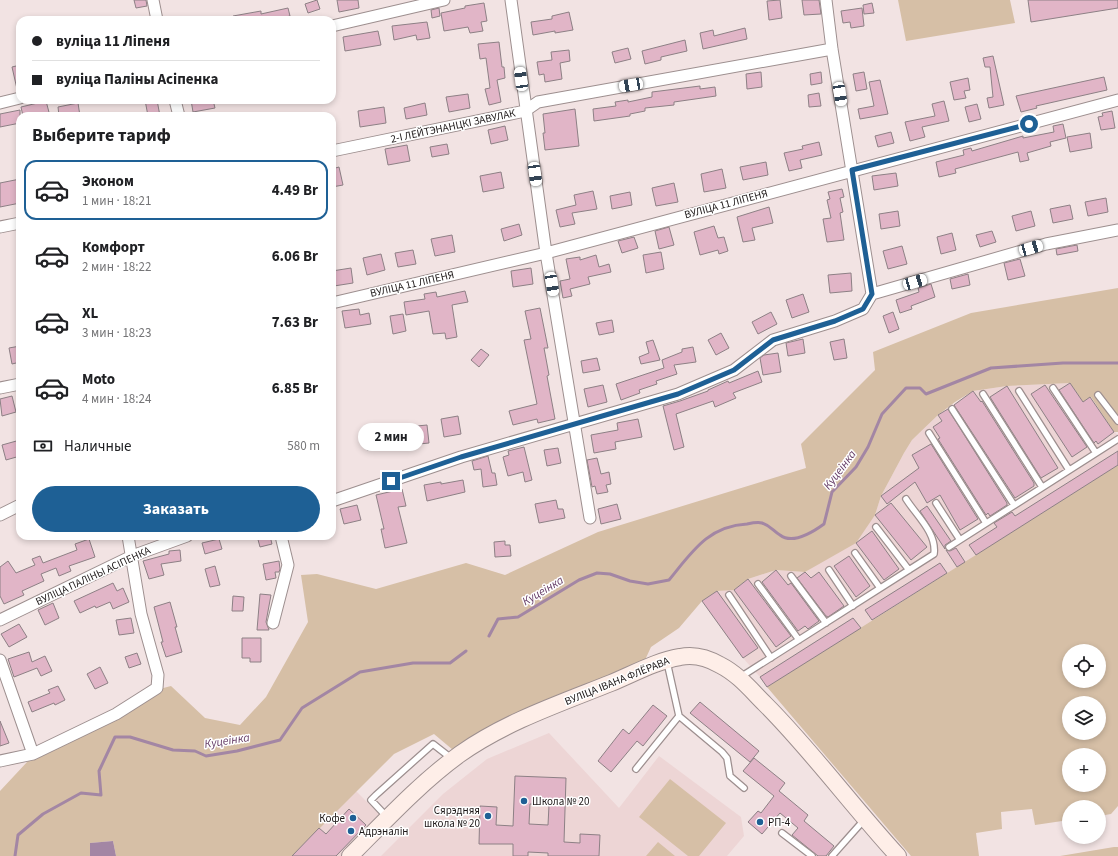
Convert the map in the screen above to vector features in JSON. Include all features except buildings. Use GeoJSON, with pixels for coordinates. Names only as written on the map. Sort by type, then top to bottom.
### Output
{"type":"FeatureCollection","features":[{"type":"Feature","properties":{"kind":"street"},"geometry":{"type":"LineString","coordinates":[[153,0],[156,16]]}},
{"type":"Feature","properties":{"kind":"street"},"geometry":{"type":"LineString","coordinates":[[336,25],[444,0]]}},
{"type":"Feature","properties":{"kind":"street"},"geometry":{"type":"LineString","coordinates":[[511,0],[546,253],[590,518]]}},
{"type":"Feature","properties":{"kind":"street"},"geometry":{"type":"LineString","coordinates":[[336,501],[461,457],[678,394],[734,370],[773,340],[835,321],[863,309],[872,294],[832,49],[826,0]]}},
{"type":"Feature","properties":{"kind":"street","name":"2-І ЛЕЙТЭНАНЦКІ ЗАВУЛАК"},"geometry":{"type":"LineString","coordinates":[[336,150],[526,111],[538,102],[832,49]]}},
{"type":"Feature","properties":{"kind":"street"},"geometry":{"type":"LineString","coordinates":[[0,103],[16,99]]}},
{"type":"Feature","properties":{"kind":"street","name":"ВУЛІЦА 11 ЛІПЕНЯ"},"geometry":{"type":"LineString","coordinates":[[336,302],[546,253],[1118,100]]}},
{"type":"Feature","properties":{"kind":"street"},"geometry":{"type":"LineString","coordinates":[[0,227],[16,224]]}},
{"type":"Feature","properties":{"kind":"street"},"geometry":{"type":"LineString","coordinates":[[872,294],[1046,244],[1118,230]]}},
{"type":"Feature","properties":{"kind":"street"},"geometry":{"type":"LineString","coordinates":[[0,388],[16,385]]}},
{"type":"Feature","properties":{"kind":"street"},"geometry":{"type":"LineString","coordinates":[[0,514],[16,507]]}},
{"type":"Feature","properties":{"kind":"street"},"geometry":{"type":"LineString","coordinates":[[0,761],[33,754],[116,714],[157,688],[158,675],[142,614],[129,540]]}},
{"type":"Feature","properties":{"kind":"street","name":"ВУЛІЦА ПАЛІНЫ АСІПЕНКА"},"geometry":{"type":"LineString","coordinates":[[0,620],[132,556],[176,540]]}},
{"type":"Feature","properties":{"kind":"street"},"geometry":{"type":"LineString","coordinates":[[273,623],[288,565],[283,540]]}},
{"type":"Feature","properties":{"kind":"street","name":"ВУЛІЦА ІВАНА ФЛЁРАВА"},"geometry":{"type":"LineString","coordinates":[[350,856],[388,818],[453,760],[490,736],[531,716],[666,660],[680,657],[701,657],[718,664],[739,678],[776,715],[820,764],[864,819],[898,856]]}},
{"type":"Feature","properties":{"kind":"street"},"geometry":{"type":"LineString","coordinates":[[0,660],[33,754]]}},
{"type":"Feature","properties":{"kind":"lane"},"geometry":{"type":"LineString","coordinates":[[1053,388],[1096,453]]}},
{"type":"Feature","properties":{"kind":"lane"},"geometry":{"type":"LineString","coordinates":[[1020,391],[1069,470]]}},
{"type":"Feature","properties":{"kind":"lane"},"geometry":{"type":"LineString","coordinates":[[983,394],[1042,487]]}},
{"type":"Feature","properties":{"kind":"lane"},"geometry":{"type":"LineString","coordinates":[[1098,396],[1118,421]]}},
{"type":"Feature","properties":{"kind":"lane"},"geometry":{"type":"LineString","coordinates":[[952,409],[1014,505]]}},
{"type":"Feature","properties":{"kind":"lane"},"geometry":{"type":"LineString","coordinates":[[929,433],[986,523]]}},
{"type":"Feature","properties":{"kind":"lane"},"geometry":{"type":"LineString","coordinates":[[949,547],[1118,439]]}},
{"type":"Feature","properties":{"kind":"lane"},"geometry":{"type":"LineString","coordinates":[[739,678],[934,554],[935,547],[929,531],[906,499]]}},
{"type":"Feature","properties":{"kind":"lane"},"geometry":{"type":"LineString","coordinates":[[936,503],[960,540]]}},
{"type":"Feature","properties":{"kind":"lane"},"geometry":{"type":"LineString","coordinates":[[876,526],[909,570]]}},
{"type":"Feature","properties":{"kind":"lane"},"geometry":{"type":"LineString","coordinates":[[855,553],[880,588]]}},
{"type":"Feature","properties":{"kind":"lane"},"geometry":{"type":"LineString","coordinates":[[829,570],[853,606]]}},
{"type":"Feature","properties":{"kind":"lane"},"geometry":{"type":"LineString","coordinates":[[791,576],[826,623]]}},
{"type":"Feature","properties":{"kind":"lane"},"geometry":{"type":"LineString","coordinates":[[758,584],[799,640]]}},
{"type":"Feature","properties":{"kind":"lane"},"geometry":{"type":"LineString","coordinates":[[729,595],[771,658]]}},
{"type":"Feature","properties":{"kind":"lane"},"geometry":{"type":"LineString","coordinates":[[666,660],[679,716],[722,752],[727,758],[730,776],[744,788]]}},
{"type":"Feature","properties":{"kind":"lane"},"geometry":{"type":"LineString","coordinates":[[636,769],[679,716]]}},
{"type":"Feature","properties":{"kind":"lane"},"geometry":{"type":"LineString","coordinates":[[388,818],[371,800],[433,744],[453,760]]}},
{"type":"Feature","properties":{"kind":"lane"},"geometry":{"type":"LineString","coordinates":[[832,856],[864,819]]}},
{"type":"Feature","properties":{"kind":"lane"},"geometry":{"type":"LineString","coordinates":[[782,833],[812,856]]}},
{"type":"Feature","properties":{"kind":"shaded area"},"geometry":{"type":"Polygon","coordinates":[[[898,0],[1010,0],[1015,23],[906,41],[898,0]]]}},
{"type":"Feature","properties":{"kind":"shaded area"},"geometry":{"type":"Polygon","coordinates":[[[1118,288],[1118,432],[1114,432],[1091,397],[1083,402],[1070,383],[1007,386],[973,391],[938,415],[912,440],[881,496],[875,515],[856,543],[805,572],[776,570],[748,579],[734,590],[717,591],[702,601],[679,628],[651,647],[645,660],[531,707],[453,750],[434,734],[394,754],[292,856],[116,856],[113,841],[90,843],[90,856],[0,856],[0,791],[42,746],[152,691],[171,686],[205,718],[240,725],[266,697],[308,622],[301,575],[317,574],[376,589],[466,563],[505,575],[598,532],[806,468],[801,444],[875,370],[873,352],[971,313],[1118,288]]]}},
{"type":"Feature","properties":{"kind":"shaded area"},"geometry":{"type":"Polygon","coordinates":[[[1070,383],[1083,402],[1090,397],[1118,436],[1118,465],[767,687],[743,658],[702,601],[717,591],[734,589],[748,579],[776,570],[806,572],[875,515],[881,496],[912,440],[938,415],[973,391],[1007,386],[1070,383]]]}},
{"type":"Feature","properties":{"kind":"shaded area"},"geometry":{"type":"Polygon","coordinates":[[[1118,465],[1118,806],[1111,814],[1106,815],[1106,800],[1062,800],[1062,821],[1035,825],[1032,809],[1001,812],[1002,829],[976,833],[979,856],[911,856],[767,687],[1118,465]]]}},
{"type":"Feature","properties":{"kind":"shaded area","name":"Школа № 20"},"geometry":{"type":"Polygon","coordinates":[[[549,733],[619,808],[659,756],[741,817],[744,836],[727,856],[381,856],[443,794],[487,759],[549,733]]]}},
{"type":"Feature","properties":{"kind":"shaded area"},"geometry":{"type":"Polygon","coordinates":[[[670,779],[726,823],[699,856],[688,856],[639,817],[670,779]]]}},
{"type":"Feature","properties":{"kind":"shaded area"},"geometry":{"type":"Polygon","coordinates":[[[356,791],[381,816],[343,856],[292,856],[356,791]]]}},
{"type":"Feature","properties":{"kind":"shaded area"},"geometry":{"type":"Polygon","coordinates":[[[113,841],[116,856],[90,856],[90,843],[113,841]]]}},
{"type":"Feature","properties":{"kind":"shaded area"},"geometry":{"type":"Polygon","coordinates":[[[658,842],[675,856],[646,856],[658,842]]]}},
{"type":"Feature","properties":{"kind":"shaded area"},"geometry":{"type":"Polygon","coordinates":[[[1118,847],[1118,856],[1060,856],[1118,847]]]}},
{"type":"Feature","properties":{"kind":"waterway","name":"Куцеінка"},"geometry":{"type":"LineString","coordinates":[[489,636],[498,619],[518,617],[579,580],[597,573],[610,574],[630,581],[648,584],[669,580],[702,542],[711,535],[733,526],[755,523],[765,524],[785,538],[791,539],[803,536],[814,530],[824,524],[832,492],[856,467],[868,447],[882,414],[906,388],[920,388],[926,394],[991,368],[1063,363],[1118,363]]}},
{"type":"Feature","properties":{"kind":"waterway","name":"Куцеінка"},"geometry":{"type":"LineString","coordinates":[[15,856],[18,835],[43,814],[81,793],[101,795],[99,771],[115,737],[130,737],[173,750],[195,751],[206,756],[237,751],[280,740],[302,708],[360,672],[413,663],[450,663],[466,651]]}},
{"type":"Feature","properties":{"kind":"place","name":"Школа № 20"},"geometry":{"type":"Point","coordinates":[524,801]}},
{"type":"Feature","properties":{"kind":"place","name":"Сярэдняя школа № 20"},"geometry":{"type":"Point","coordinates":[488,816]}},
{"type":"Feature","properties":{"kind":"place","name":"Кофе"},"geometry":{"type":"Point","coordinates":[353,818]}},
{"type":"Feature","properties":{"kind":"place","name":"РП-4"},"geometry":{"type":"Point","coordinates":[760,822]}},
{"type":"Feature","properties":{"kind":"place","name":"Адрэналін"},"geometry":{"type":"Point","coordinates":[351,831]}},
{"type":"Feature","properties":{"kind":"route"},"geometry":{"type":"LineString","coordinates":[[391,481],[461,457],[678,394],[734,370],[773,340],[835,321],[863,309],[872,294],[852,170],[1029,124]]}}]}
